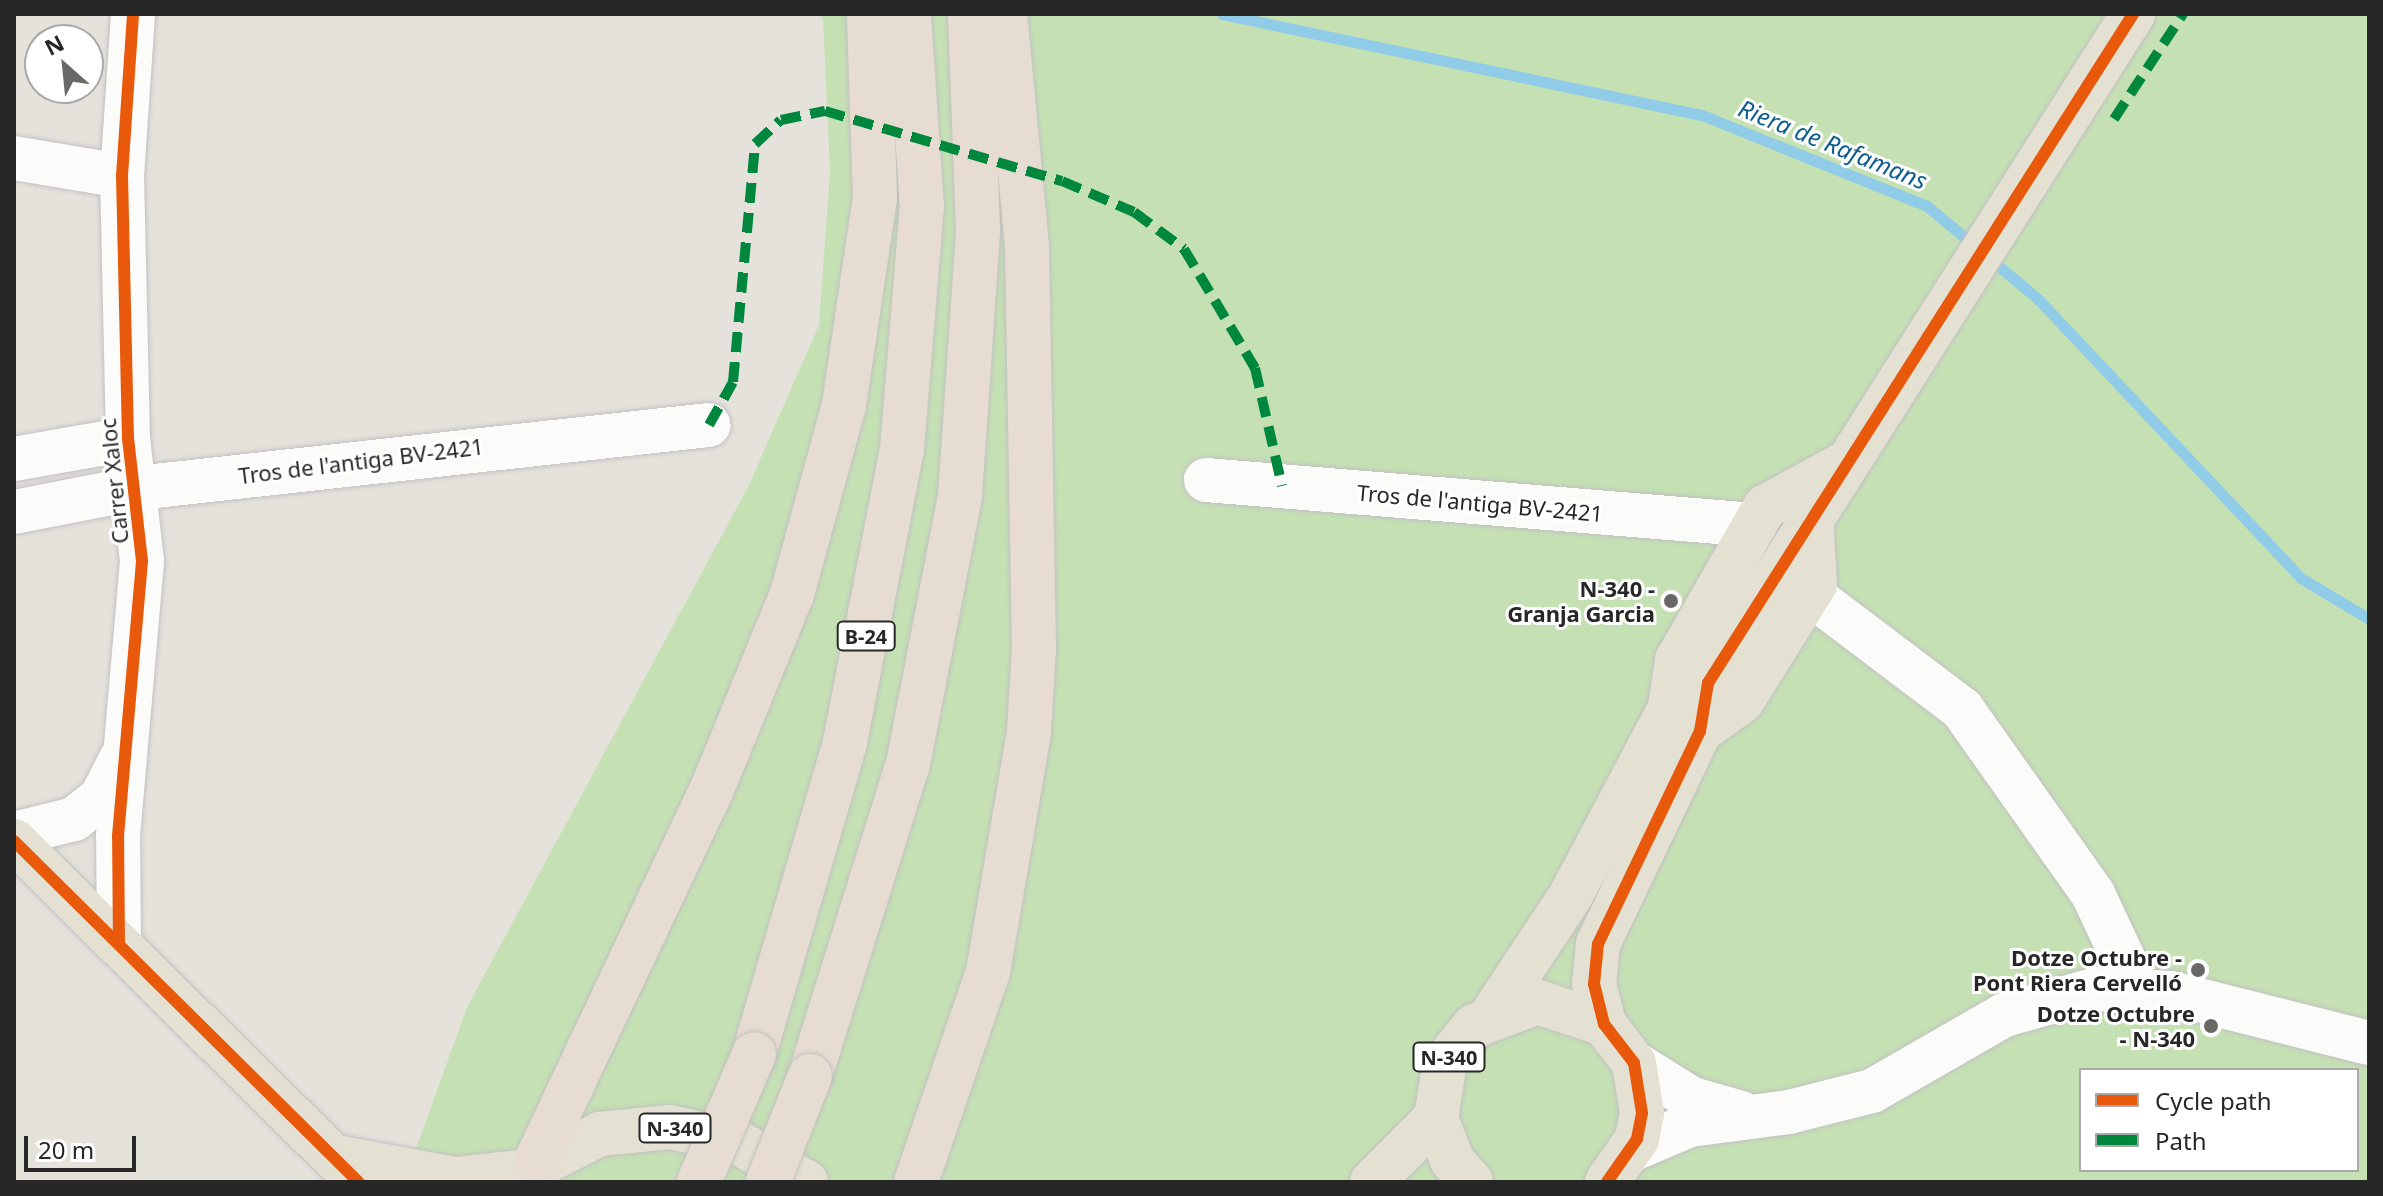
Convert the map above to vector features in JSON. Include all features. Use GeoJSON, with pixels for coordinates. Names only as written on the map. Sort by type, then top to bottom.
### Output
{"type":"FeatureCollection","features":[{"type":"Feature","properties":{"kind":"highway"},"geometry":{"type":"LineString","coordinates":[[520,1172],[712,789],[792,594],[844,405],[875,198],[869,14]]}},
{"type":"Feature","properties":{"kind":"highway","name":"B-24"},"geometry":{"type":"LineString","coordinates":[[699,1182],[754,1054],[854,695],[902,449],[922,207],[909,14]]}},
{"type":"Feature","properties":{"kind":"highway"},"geometry":{"type":"LineString","coordinates":[[768,1182],[810,1076],[911,749],[960,496],[978,232],[970,14]]}},
{"type":"Feature","properties":{"kind":"highway"},"geometry":{"type":"LineString","coordinates":[[916,1182],[988,972],[1029,731],[1034,649],[1027,246],[1005,14]]}},
{"type":"Feature","properties":{"kind":"main road","name":"N-340"},"geometry":{"type":"LineString","coordinates":[[1471,1182],[1452,1160],[1436,1118],[1445,1062],[1493,1013],[1571,895],[1708,683],[1867,427],[2132,17]]}},
{"type":"Feature","properties":{"kind":"main road"},"geometry":{"type":"LineString","coordinates":[[1811,515],[1815,584],[1742,701],[1685,719],[1677,660],[1765,507],[1844,464]]}},
{"type":"Feature","properties":{"kind":"main road","name":"N-340"},"geometry":{"type":"LineString","coordinates":[[1614,1174],[1642,1113],[1634,1063],[1604,1024],[1594,984],[1598,944],[1685,719]]}},
{"type":"Feature","properties":{"kind":"main road"},"geometry":{"type":"LineString","coordinates":[[14,841],[348,1170],[455,1179],[520,1172]]}},
{"type":"Feature","properties":{"kind":"main road","name":"N-340"},"geometry":{"type":"LineString","coordinates":[[1493,1013],[1538,1002],[1604,1024]]}},
{"type":"Feature","properties":{"kind":"main road"},"geometry":{"type":"LineString","coordinates":[[1372,1182],[1436,1118]]}},
{"type":"Feature","properties":{"kind":"main road","name":"N-340"},"geometry":{"type":"LineString","coordinates":[[520,1172],[600,1134],[669,1127],[736,1141],[806,1182]]}},
{"type":"Feature","properties":{"kind":"street","name":"Carrer Xaloc"},"geometry":{"type":"LineString","coordinates":[[119,943],[118,836],[142,561],[137,488],[128,439],[122,176],[133,14]]}},
{"type":"Feature","properties":{"kind":"street"},"geometry":{"type":"LineString","coordinates":[[14,158],[122,176]]}},
{"type":"Feature","properties":{"kind":"street","name":"Tros de l'antiga BV-2421"},"geometry":{"type":"LineString","coordinates":[[14,512],[137,488],[709,425]]}},
{"type":"Feature","properties":{"kind":"street"},"geometry":{"type":"LineString","coordinates":[[14,459],[128,439]]}},
{"type":"Feature","properties":{"kind":"street","name":"Tros de l'antiga BV-2421"},"geometry":{"type":"LineString","coordinates":[[1206,480],[1754,525]]}},
{"type":"Feature","properties":{"kind":"street"},"geometry":{"type":"LineString","coordinates":[[1822,603],[1962,709],[2093,894],[2136,986]]}},
{"type":"Feature","properties":{"kind":"street","name":"Carrer Xaloc"},"geometry":{"type":"LineString","coordinates":[[14,834],[45,832],[101,798],[128,743]]}},
{"type":"Feature","properties":{"kind":"street"},"geometry":{"type":"LineString","coordinates":[[1614,1174],[1690,1125],[1872,1091],[2042,1000],[2136,986],[2369,1043]]}},
{"type":"Feature","properties":{"kind":"street"},"geometry":{"type":"LineString","coordinates":[[1634,1063],[1692,1099],[1751,1116]]}},
{"type":"Feature","properties":{"kind":"green space"},"geometry":{"type":"Polygon","coordinates":[[[816,14],[2369,14],[2369,1182],[404,1182],[467,1007],[748,487],[819,325],[830,172],[823,19],[816,14]]]}},
{"type":"Feature","properties":{"kind":"waterway","name":"Riera de Rafamans"},"geometry":{"type":"LineString","coordinates":[[1222,14],[1702,115],[1927,206],[1975,246]]}},
{"type":"Feature","properties":{"kind":"waterway","name":"Riera de Rafamans"},"geometry":{"type":"LineString","coordinates":[[1988,257],[2039,300],[2301,578],[2369,619]]}},
{"type":"Feature","properties":{"kind":"marked path"},"geometry":{"type":"LineString","coordinates":[[2114,119],[2183,14]]}},
{"type":"Feature","properties":{"kind":"marked path"},"geometry":{"type":"LineString","coordinates":[[709,425],[733,382],[755,144],[781,120],[825,111],[1062,181],[1134,212],[1184,249],[1255,368],[1282,486]]}},
{"type":"Feature","properties":{"kind":"cycle path"},"geometry":{"type":"LineString","coordinates":[[119,943],[118,836],[142,561],[128,439],[122,176],[133,14]]}},
{"type":"Feature","properties":{"kind":"cycle path"},"geometry":{"type":"LineString","coordinates":[[1607,1182],[1637,1139],[1642,1113],[1634,1063],[1604,1024],[1594,984],[1598,944],[1700,731],[1708,683],[2133,14]]}},
{"type":"Feature","properties":{"kind":"cycle path"},"geometry":{"type":"LineString","coordinates":[[14,841],[359,1182]]}},
{"type":"Feature","properties":{"kind":"place","name":"N-340 - Granja Garcia"},"geometry":{"type":"Point","coordinates":[1671,601]}},
{"type":"Feature","properties":{"kind":"place","name":"Dotze Octubre - Pont Riera Cervelló"},"geometry":{"type":"Point","coordinates":[2198,970]}},
{"type":"Feature","properties":{"kind":"place","name":"Dotze Octubre - N-340"},"geometry":{"type":"Point","coordinates":[2211,1026]}}]}
